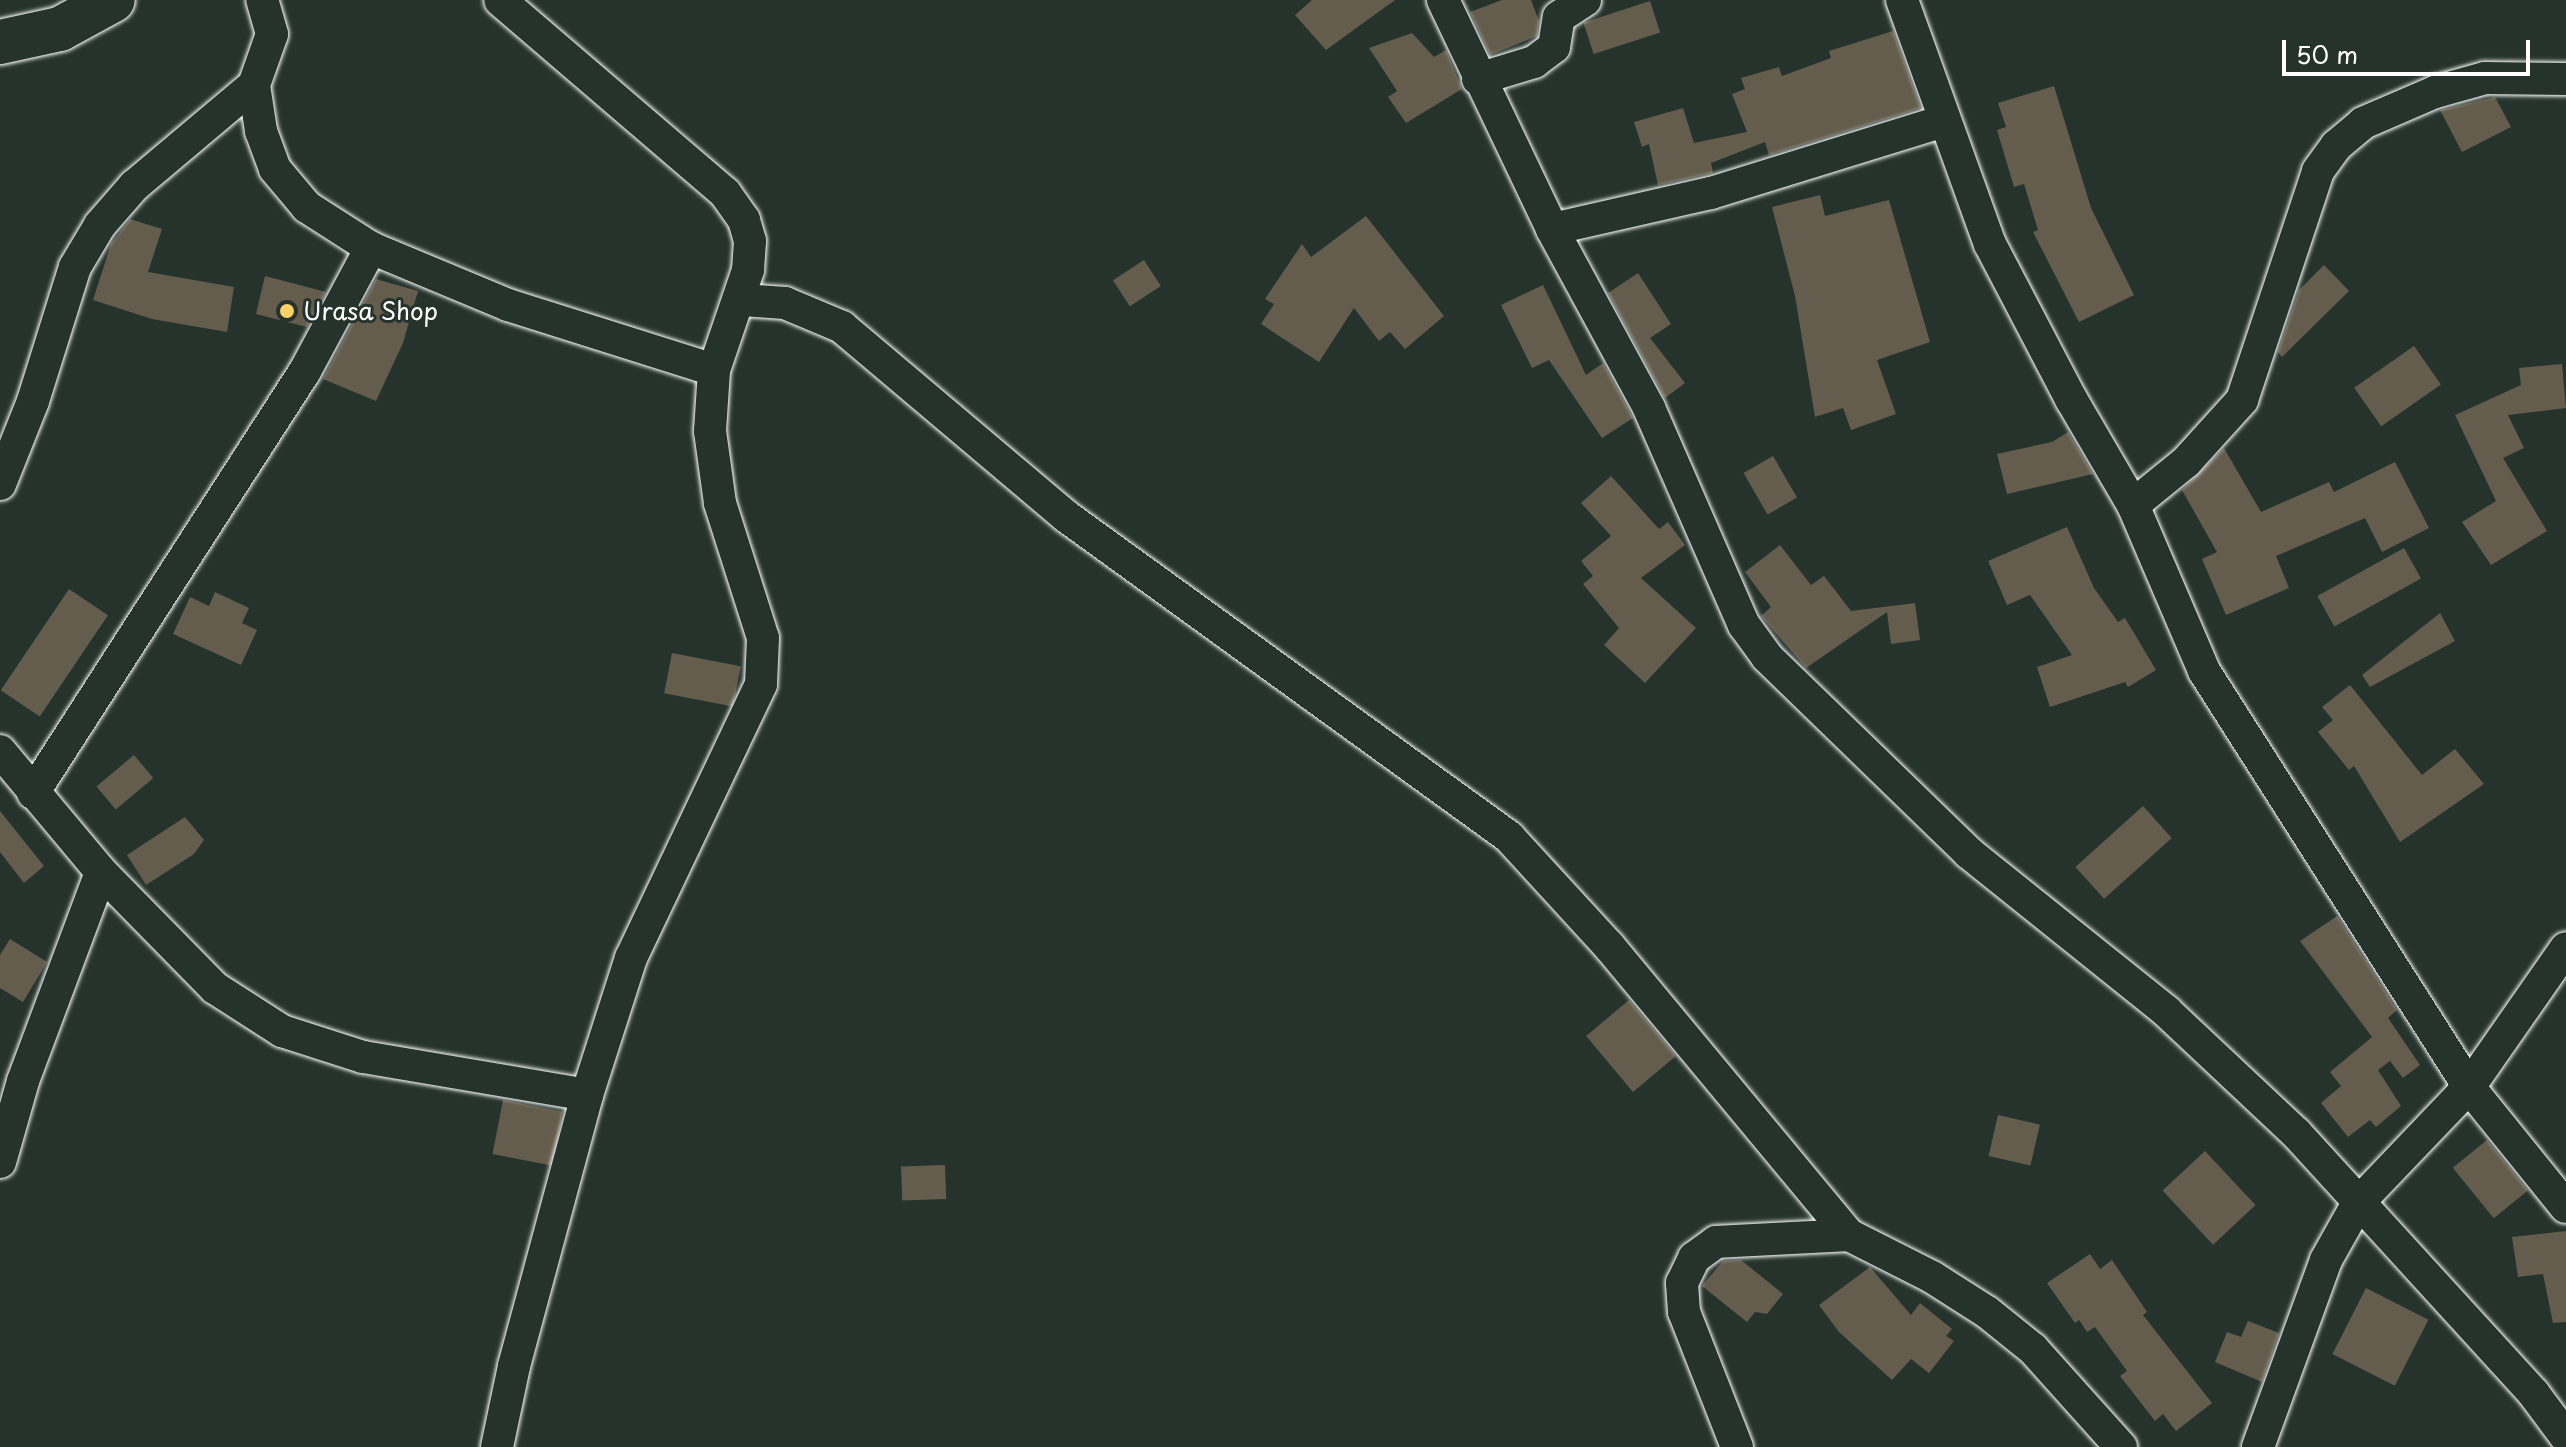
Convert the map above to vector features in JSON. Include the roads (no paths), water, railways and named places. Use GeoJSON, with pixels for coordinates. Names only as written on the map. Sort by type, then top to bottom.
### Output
{"type":"FeatureCollection","features":[{"type":"Feature","properties":{"kind":"street"},"geometry":{"type":"LineString","coordinates":[[0,42],[60,29],[113,0]]}},
{"type":"Feature","properties":{"kind":"street"},"geometry":{"type":"LineString","coordinates":[[262,0],[272,34],[254,85],[261,131],[275,169],[307,207],[371,248],[508,305],[714,370]]}},
{"type":"Feature","properties":{"kind":"street"},"geometry":{"type":"LineString","coordinates":[[497,1447],[587,1095],[637,944],[761,684],[763,638],[720,503],[710,431],[714,370],[742,300],[750,241],[744,220],[725,193],[500,0]]}},
{"type":"Feature","properties":{"kind":"street"},"geometry":{"type":"LineString","coordinates":[[1443,0],[1552,229],[1649,408],[1744,625],[1767,657],[1969,853],[2166,1011],[2233,1072],[2534,1394],[2566,1437]]}},
{"type":"Feature","properties":{"kind":"street"},"geometry":{"type":"LineString","coordinates":[[1478,79],[1534,62],[1554,47],[1559,17],[1585,0]]}},
{"type":"Feature","properties":{"kind":"street"},"geometry":{"type":"LineString","coordinates":[[1902,0],[1990,244],[2071,399],[2133,505],[2211,683],[2469,1087],[2566,1207]]}},
{"type":"Feature","properties":{"kind":"street"},"geometry":{"type":"LineString","coordinates":[[2133,505],[2186,462],[2242,400],[2259,361],[2318,171],[2336,146],[2363,123],[2435,92],[2485,78],[2566,79]]}},
{"type":"Feature","properties":{"kind":"street"},"geometry":{"type":"LineString","coordinates":[[0,484],[33,401],[75,267],[100,225],[134,186],[254,85]]}},
{"type":"Feature","properties":{"kind":"street"},"geometry":{"type":"LineString","coordinates":[[1552,229],[1711,193],[1944,121]]}},
{"type":"Feature","properties":{"kind":"street"},"geometry":{"type":"LineString","coordinates":[[33,793],[305,371],[371,248]]}},
{"type":"Feature","properties":{"kind":"street"},"geometry":{"type":"LineString","coordinates":[[742,300],[785,303],[842,327],[1067,517],[1509,837],[1609,946],[1849,1235],[1987,1312],[2033,1349],[2121,1447]]}},
{"type":"Feature","properties":{"kind":"street"},"geometry":{"type":"LineString","coordinates":[[0,751],[101,872],[215,988],[282,1031],[363,1057],[587,1095]]}},
{"type":"Feature","properties":{"kind":"street"},"geometry":{"type":"LineString","coordinates":[[0,1162],[23,1081],[101,872]]}},
{"type":"Feature","properties":{"kind":"street"},"geometry":{"type":"LineString","coordinates":[[2258,1447],[2326,1260],[2358,1203],[2469,1087],[2566,948]]}},
{"type":"Feature","properties":{"kind":"street"},"geometry":{"type":"LineString","coordinates":[[1737,1447],[1684,1312],[1682,1283],[1694,1258],[1716,1242],[1849,1235]]}},
{"type":"Feature","properties":{"kind":"place","name":"Urasa Shop"},"geometry":{"type":"Point","coordinates":[287,311]}}]}
